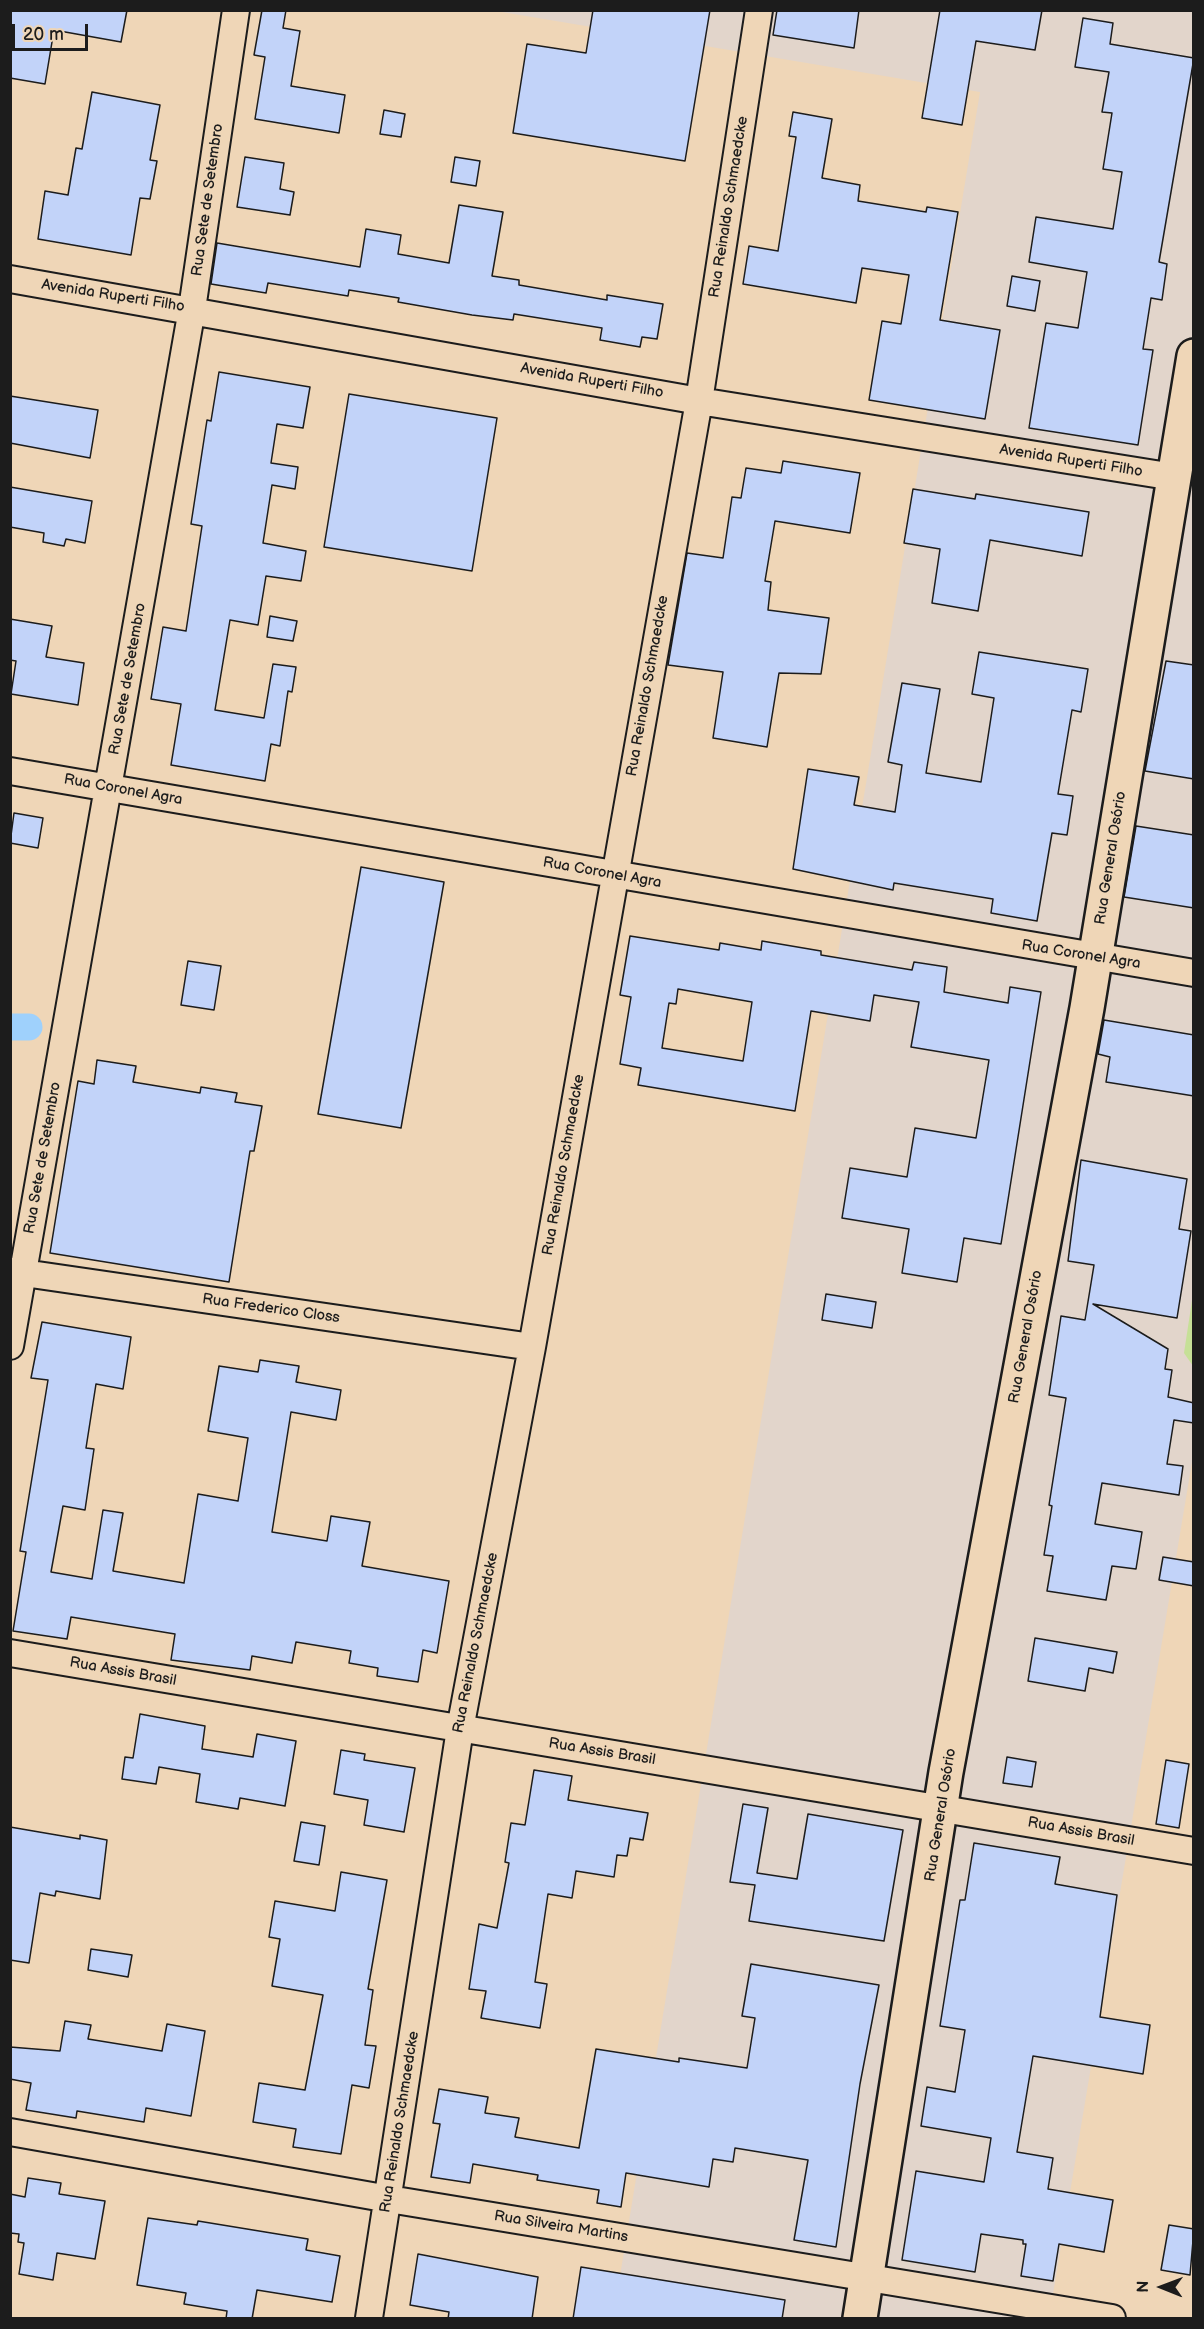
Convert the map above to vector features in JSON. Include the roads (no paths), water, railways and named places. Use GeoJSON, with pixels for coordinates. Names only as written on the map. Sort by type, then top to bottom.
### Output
{"type":"FeatureCollection","features":[{"type":"Feature","properties":{"kind":"main road","name":"Rua General Osório"},"geometry":{"type":"LineString","coordinates":[[860,2319],[942,1808],[1095,958],[1187,479],[1194,356]]}},
{"type":"Feature","properties":{"kind":"street","name":"Rua Sete de Setembro"},"geometry":{"type":"LineString","coordinates":[[10,1346],[17,1272],[110,787],[192,309],[236,10]]}},
{"type":"Feature","properties":{"kind":"street","name":"Rua Reinaldo Schmaedcke"},"geometry":{"type":"LineString","coordinates":[[369,2319],[460,1729],[532,1347],[699,401],[759,10]]}},
{"type":"Feature","properties":{"kind":"street","name":"Avenida Ruperti Filho"},"geometry":{"type":"LineString","coordinates":[[10,279],[192,309],[699,401],[1187,479]]}},
{"type":"Feature","properties":{"kind":"street","name":"Rua Coronel Agra"},"geometry":{"type":"LineString","coordinates":[[10,771],[1095,958],[1194,973]]}},
{"type":"Feature","properties":{"kind":"street","name":"Rua Frederico Closs"},"geometry":{"type":"LineString","coordinates":[[17,1272],[532,1347]]}},
{"type":"Feature","properties":{"kind":"street","name":"Rua Assis Brasil"},"geometry":{"type":"LineString","coordinates":[[10,1653],[1194,1851]]}},
{"type":"Feature","properties":{"kind":"street","name":"Rua Silveira Martins"},"geometry":{"type":"LineString","coordinates":[[10,2132],[389,2199],[1112,2319]]}},
{"type":"Feature","properties":{"kind":"waterway"},"geometry":{"type":"LineString","coordinates":[[10,1027],[29,1027]]}}]}
